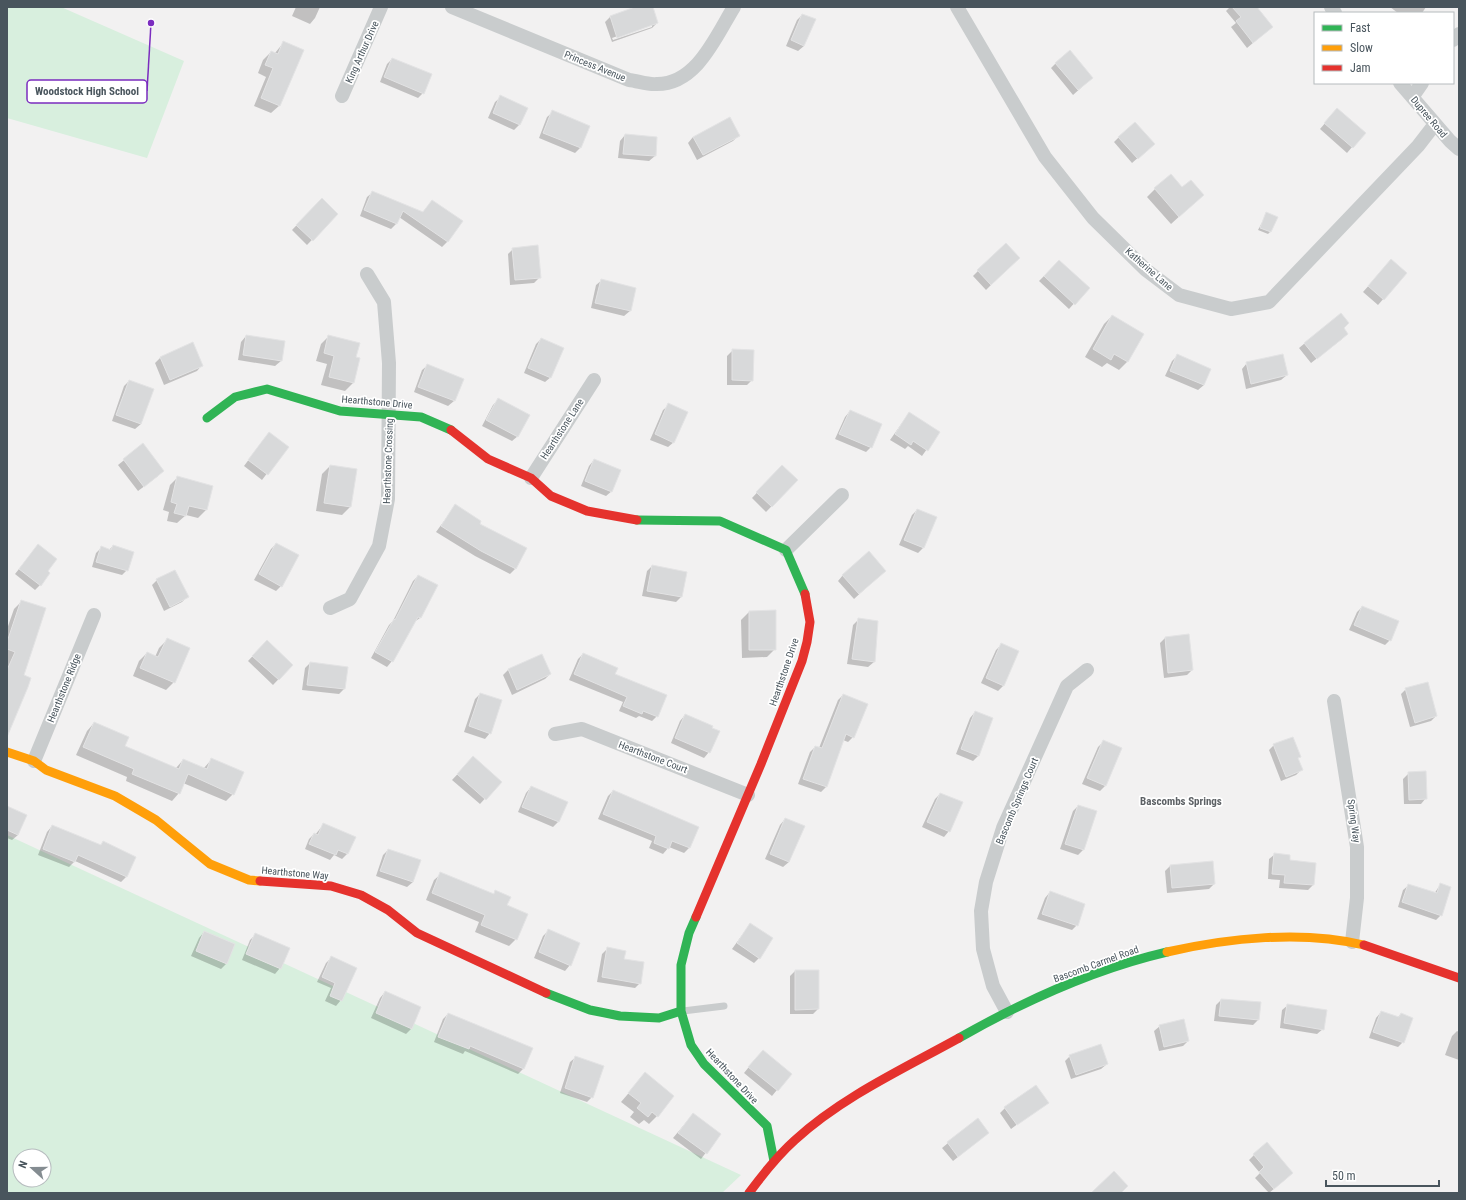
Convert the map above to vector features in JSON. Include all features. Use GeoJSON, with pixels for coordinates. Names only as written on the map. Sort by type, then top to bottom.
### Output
{"type":"FeatureCollection","features":[{"type":"Feature","properties":{"kind":"street","name":"King Arthur Drive"},"geometry":{"type":"LineString","coordinates":[[342,96],[382,7]]}},
{"type":"Feature","properties":{"kind":"street","name":"Princess Avenue"},"geometry":{"type":"LineString","coordinates":[[452,7],[629,80],[658,84],[681,78],[702,59],[734,7]]}},
{"type":"Feature","properties":{"kind":"street","name":"Katherine Lane"},"geometry":{"type":"LineString","coordinates":[[957,7],[1045,157],[1093,218],[1146,270],[1179,295],[1231,309],[1269,302],[1418,146],[1435,124]]}},
{"type":"Feature","properties":{"kind":"street","name":"Dupree Road"},"geometry":{"type":"LineString","coordinates":[[1401,84],[1413,96],[1435,124],[1459,149]]}},
{"type":"Feature","properties":{"kind":"street"},"geometry":{"type":"LineString","coordinates":[[1413,96],[1421,84]]}},
{"type":"Feature","properties":{"kind":"street","name":"Hearthstone Crossing"},"geometry":{"type":"LineString","coordinates":[[330,608],[350,599],[379,546],[388,499],[390,415],[389,363],[384,302],[367,274]]}},
{"type":"Feature","properties":{"kind":"street","name":"Hearthstone Lane"},"geometry":{"type":"LineString","coordinates":[[531,478],[594,380]]}},
{"type":"Feature","properties":{"kind":"street","name":"Hearthstone Drive"},"geometry":{"type":"LineString","coordinates":[[207,418],[235,396],[267,389],[340,411],[421,417],[452,430],[488,459],[531,478],[551,496],[587,511],[633,520],[681,519],[720,521],[786,550],[800,581],[808,605],[809,633],[802,658],[771,741],[689,933],[681,965],[681,1011],[690,1045],[704,1064],[767,1126],[774,1161]]}},
{"type":"Feature","properties":{"kind":"street"},"geometry":{"type":"LineString","coordinates":[[786,550],[842,495]]}},
{"type":"Feature","properties":{"kind":"street","name":"Hearthstone Ridge"},"geometry":{"type":"LineString","coordinates":[[34,761],[94,615]]}},
{"type":"Feature","properties":{"kind":"street","name":"Bascomb Springs Court"},"geometry":{"type":"LineString","coordinates":[[1007,1012],[993,986],[983,949],[981,911],[986,882],[1003,828],[1067,686],[1087,670]]}},
{"type":"Feature","properties":{"kind":"street","name":"Spring Way"},"geometry":{"type":"LineString","coordinates":[[1334,701],[1357,847],[1357,898],[1352,942]]}},
{"type":"Feature","properties":{"kind":"street","name":"Hearthstone Court"},"geometry":{"type":"LineString","coordinates":[[555,734],[582,729],[748,795]]}},
{"type":"Feature","properties":{"kind":"street","name":"Hearthstone Way"},"geometry":{"type":"LineString","coordinates":[[7,752],[34,761],[46,770],[115,796],[156,820],[176,838],[210,864],[249,880],[331,886],[361,895],[388,910],[417,933],[554,997],[590,1010],[620,1016],[659,1018],[681,1011]]}},
{"type":"Feature","properties":{"kind":"street","name":"Bascomb Carmel Road"},"geometry":{"type":"LineString","coordinates":[[749,1193],[774,1161],[797,1138],[830,1114],[878,1083],[1007,1012],[1070,983],[1135,961],[1190,945],[1240,939],[1293,938],[1352,942],[1459,978]]}},
{"type":"Feature","properties":{"kind":"lane"},"geometry":{"type":"LineString","coordinates":[[681,1011],[724,1006]]}},
{"type":"Feature","properties":{"kind":"green space"},"geometry":{"type":"Polygon","coordinates":[[[7,7],[61,7],[184,61],[147,158],[7,118],[7,7]]]}},
{"type":"Feature","properties":{"kind":"green space"},"geometry":{"type":"Polygon","coordinates":[[[7,835],[741,1175],[722,1193],[7,1193],[7,835]]]}},
{"type":"Feature","properties":{"kind":"building"},"geometry":{"type":"Polygon","coordinates":[[[635,7],[653,7],[658,23],[617,38],[610,16],[635,7]]]}},
{"type":"Feature","properties":{"kind":"building"},"geometry":{"type":"Polygon","coordinates":[[[1232,7],[1257,7],[1273,27],[1253,43],[1236,21],[1241,17],[1232,7]]]}},
{"type":"Feature","properties":{"kind":"building"},"geometry":{"type":"Polygon","coordinates":[[[802,14],[816,19],[804,46],[791,40],[802,14]]]}},
{"type":"Feature","properties":{"kind":"building"},"geometry":{"type":"Polygon","coordinates":[[[283,41],[304,50],[280,106],[261,98],[273,68],[265,65],[271,51],[278,54],[283,41]]]}},
{"type":"Feature","properties":{"kind":"building"},"geometry":{"type":"Polygon","coordinates":[[[1070,50],[1093,78],[1078,90],[1055,63],[1070,50]]]}},
{"type":"Feature","properties":{"kind":"building"},"geometry":{"type":"Polygon","coordinates":[[[392,58],[432,74],[424,94],[384,77],[392,58]]]}},
{"type":"Feature","properties":{"kind":"building"},"geometry":{"type":"Polygon","coordinates":[[[500,95],[528,108],[520,125],[493,113],[500,95]]]}},
{"type":"Feature","properties":{"kind":"building"},"geometry":{"type":"Polygon","coordinates":[[[1337,108],[1366,133],[1353,148],[1324,123],[1337,108]]]}},
{"type":"Feature","properties":{"kind":"building"},"geometry":{"type":"Polygon","coordinates":[[[552,110],[590,126],[581,148],[543,133],[552,110]]]}},
{"type":"Feature","properties":{"kind":"building"},"geometry":{"type":"Polygon","coordinates":[[[730,117],[740,136],[703,155],[693,137],[730,117]]]}},
{"type":"Feature","properties":{"kind":"building"},"geometry":{"type":"Polygon","coordinates":[[[1135,122],[1155,144],[1138,159],[1118,137],[1135,122]]]}},
{"type":"Feature","properties":{"kind":"building"},"geometry":{"type":"Polygon","coordinates":[[[625,134],[657,137],[656,156],[623,154],[625,134]]]}},
{"type":"Feature","properties":{"kind":"building"},"geometry":{"type":"Polygon","coordinates":[[[1171,174],[1182,187],[1191,180],[1204,195],[1179,217],[1154,188],[1171,174]]]}},
{"type":"Feature","properties":{"kind":"building"},"geometry":{"type":"Polygon","coordinates":[[[372,191],[423,212],[432,200],[463,221],[448,242],[403,211],[397,224],[364,210],[372,191]]]}},
{"type":"Feature","properties":{"kind":"building"},"geometry":{"type":"Polygon","coordinates":[[[322,198],[338,214],[313,241],[296,225],[322,198]]]}},
{"type":"Feature","properties":{"kind":"building"},"geometry":{"type":"Polygon","coordinates":[[[1266,212],[1278,217],[1271,232],[1260,228],[1266,212]]]}},
{"type":"Feature","properties":{"kind":"building"},"geometry":{"type":"Polygon","coordinates":[[[1006,243],[1020,258],[991,285],[977,270],[1006,243]]]}},
{"type":"Feature","properties":{"kind":"building"},"geometry":{"type":"Polygon","coordinates":[[[538,245],[541,278],[515,280],[512,248],[538,245]]]}},
{"type":"Feature","properties":{"kind":"building"},"geometry":{"type":"Polygon","coordinates":[[[1391,259],[1407,273],[1384,300],[1368,286],[1391,259]]]}},
{"type":"Feature","properties":{"kind":"building"},"geometry":{"type":"Polygon","coordinates":[[[1059,260],[1090,288],[1075,305],[1044,276],[1059,260]]]}},
{"type":"Feature","properties":{"kind":"building"},"geometry":{"type":"Polygon","coordinates":[[[601,279],[636,288],[631,311],[595,303],[601,279]]]}},
{"type":"Feature","properties":{"kind":"building"},"geometry":{"type":"Polygon","coordinates":[[[1341,313],[1349,323],[1344,328],[1348,334],[1317,359],[1304,343],[1341,313]]]}},
{"type":"Feature","properties":{"kind":"building"},"geometry":{"type":"Polygon","coordinates":[[[1112,315],[1144,334],[1128,362],[1114,354],[1111,360],[1093,349],[1112,315]]]}},
{"type":"Feature","properties":{"kind":"building"},"geometry":{"type":"Polygon","coordinates":[[[246,335],[285,341],[282,361],[243,355],[246,335]]]}},
{"type":"Feature","properties":{"kind":"building"},"geometry":{"type":"Polygon","coordinates":[[[328,335],[360,343],[356,357],[360,358],[354,383],[329,377],[334,356],[324,353],[328,335]]]}},
{"type":"Feature","properties":{"kind":"building"},"geometry":{"type":"Polygon","coordinates":[[[541,338],[564,348],[551,378],[528,368],[541,338]]]}},
{"type":"Feature","properties":{"kind":"building"},"geometry":{"type":"Polygon","coordinates":[[[193,342],[203,366],[170,380],[160,357],[193,342]]]}},
{"type":"Feature","properties":{"kind":"building"},"geometry":{"type":"Polygon","coordinates":[[[732,349],[754,350],[753,381],[732,380],[732,349]]]}},
{"type":"Feature","properties":{"kind":"building"},"geometry":{"type":"Polygon","coordinates":[[[1177,354],[1211,369],[1204,385],[1170,371],[1177,354]]]}},
{"type":"Feature","properties":{"kind":"building"},"geometry":{"type":"Polygon","coordinates":[[[1283,354],[1288,375],[1251,384],[1246,362],[1283,354]]]}},
{"type":"Feature","properties":{"kind":"building"},"geometry":{"type":"Polygon","coordinates":[[[427,364],[464,379],[455,401],[418,387],[427,364]]]}},
{"type":"Feature","properties":{"kind":"building"},"geometry":{"type":"Polygon","coordinates":[[[129,380],[154,389],[141,424],[116,415],[129,380]]]}},
{"type":"Feature","properties":{"kind":"building"},"geometry":{"type":"Polygon","coordinates":[[[498,398],[530,415],[518,437],[486,420],[498,398]]]}},
{"type":"Feature","properties":{"kind":"building"},"geometry":{"type":"Polygon","coordinates":[[[668,403],[688,412],[674,443],[655,434],[668,403]]]}},
{"type":"Feature","properties":{"kind":"building"},"geometry":{"type":"Polygon","coordinates":[[[850,410],[882,424],[872,448],[839,434],[850,410]]]}},
{"type":"Feature","properties":{"kind":"building"},"geometry":{"type":"Polygon","coordinates":[[[909,412],[940,432],[928,451],[913,441],[911,445],[895,434],[909,412]]]}},
{"type":"Feature","properties":{"kind":"building"},"geometry":{"type":"Polygon","coordinates":[[[269,432],[289,447],[268,475],[248,460],[269,432]]]}},
{"type":"Feature","properties":{"kind":"building"},"geometry":{"type":"Polygon","coordinates":[[[143,443],[164,471],[144,487],[123,459],[143,443]]]}},
{"type":"Feature","properties":{"kind":"building"},"geometry":{"type":"Polygon","coordinates":[[[594,459],[621,470],[612,492],[585,481],[594,459]]]}},
{"type":"Feature","properties":{"kind":"building"},"geometry":{"type":"Polygon","coordinates":[[[330,465],[357,469],[351,507],[324,503],[330,465]]]}},
{"type":"Feature","properties":{"kind":"building"},"geometry":{"type":"Polygon","coordinates":[[[782,465],[798,480],[772,507],[756,492],[782,465]]]}},
{"type":"Feature","properties":{"kind":"building"},"geometry":{"type":"Polygon","coordinates":[[[177,476],[213,486],[207,510],[189,506],[186,516],[174,513],[177,504],[171,502],[177,476]]]}},
{"type":"Feature","properties":{"kind":"building"},"geometry":{"type":"Polygon","coordinates":[[[455,504],[481,521],[480,524],[527,548],[516,569],[481,551],[441,526],[455,504]]]}},
{"type":"Feature","properties":{"kind":"building"},"geometry":{"type":"Polygon","coordinates":[[[917,509],[937,517],[924,548],[904,540],[917,509]]]}},
{"type":"Feature","properties":{"kind":"building"},"geometry":{"type":"Polygon","coordinates":[[[276,543],[299,555],[282,587],[259,574],[276,543]]]}},
{"type":"Feature","properties":{"kind":"building"},"geometry":{"type":"Polygon","coordinates":[[[38,544],[57,559],[48,571],[50,573],[41,586],[19,569],[38,544]]]}},
{"type":"Feature","properties":{"kind":"building"},"geometry":{"type":"Polygon","coordinates":[[[113,545],[134,552],[128,571],[96,562],[101,546],[111,550],[113,545]]]}},
{"type":"Feature","properties":{"kind":"building"},"geometry":{"type":"Polygon","coordinates":[[[869,551],[886,571],[859,594],[842,575],[869,551]]]}},
{"type":"Feature","properties":{"kind":"building"},"geometry":{"type":"Polygon","coordinates":[[[652,565],[687,572],[682,597],[647,591],[652,565]]]}},
{"type":"Feature","properties":{"kind":"building"},"geometry":{"type":"Polygon","coordinates":[[[175,570],[189,597],[170,607],[156,579],[175,570]]]}},
{"type":"Feature","properties":{"kind":"building"},"geometry":{"type":"Polygon","coordinates":[[[418,575],[438,585],[421,618],[418,617],[393,662],[375,652],[394,619],[395,620],[418,575]]]}},
{"type":"Feature","properties":{"kind":"building"},"geometry":{"type":"Polygon","coordinates":[[[21,600],[46,608],[24,675],[31,678],[7,737],[7,670],[15,652],[7,649],[7,642],[21,600]]]}},
{"type":"Feature","properties":{"kind":"building"},"geometry":{"type":"Polygon","coordinates":[[[1362,606],[1399,621],[1391,641],[1354,625],[1362,606]]]}},
{"type":"Feature","properties":{"kind":"building"},"geometry":{"type":"Polygon","coordinates":[[[776,610],[776,650],[749,650],[749,611],[776,610]]]}},
{"type":"Feature","properties":{"kind":"building"},"geometry":{"type":"Polygon","coordinates":[[[858,618],[878,621],[875,662],[852,659],[858,618]]]}},
{"type":"Feature","properties":{"kind":"building"},"geometry":{"type":"Polygon","coordinates":[[[1189,634],[1193,670],[1168,673],[1165,637],[1189,634]]]}},
{"type":"Feature","properties":{"kind":"building"},"geometry":{"type":"Polygon","coordinates":[[[167,638],[190,648],[175,683],[140,668],[147,652],[158,657],[167,638]]]}},
{"type":"Feature","properties":{"kind":"building"},"geometry":{"type":"Polygon","coordinates":[[[267,640],[293,665],[279,680],[252,656],[267,640]]]}},
{"type":"Feature","properties":{"kind":"building"},"geometry":{"type":"Polygon","coordinates":[[[1001,643],[1019,651],[1004,686],[986,678],[1001,643]]]}},
{"type":"Feature","properties":{"kind":"building"},"geometry":{"type":"Polygon","coordinates":[[[583,653],[618,668],[615,674],[667,695],[658,717],[643,711],[642,714],[623,706],[627,697],[574,674],[583,653]]]}},
{"type":"Feature","properties":{"kind":"building"},"geometry":{"type":"Polygon","coordinates":[[[542,654],[551,674],[517,690],[508,669],[542,654]]]}},
{"type":"Feature","properties":{"kind":"building"},"geometry":{"type":"Polygon","coordinates":[[[310,662],[348,667],[345,689],[307,685],[310,662]]]}},
{"type":"Feature","properties":{"kind":"building"},"geometry":{"type":"Polygon","coordinates":[[[1428,682],[1437,716],[1415,723],[1405,688],[1428,682]]]}},
{"type":"Feature","properties":{"kind":"building"},"geometry":{"type":"Polygon","coordinates":[[[480,693],[502,700],[491,734],[469,726],[480,693]]]}},
{"type":"Feature","properties":{"kind":"building"},"geometry":{"type":"Polygon","coordinates":[[[843,694],[868,704],[854,738],[846,734],[827,787],[803,779],[815,746],[822,748],[843,694]]]}},
{"type":"Feature","properties":{"kind":"building"},"geometry":{"type":"Polygon","coordinates":[[[975,711],[993,718],[979,756],[961,749],[975,711]]]}},
{"type":"Feature","properties":{"kind":"building"},"geometry":{"type":"Polygon","coordinates":[[[685,714],[713,726],[712,728],[720,731],[710,753],[675,738],[685,714]]]}},
{"type":"Feature","properties":{"kind":"building"},"geometry":{"type":"Polygon","coordinates":[[[94,722],[129,737],[125,746],[179,769],[183,759],[207,769],[211,758],[244,772],[234,795],[188,774],[180,794],[132,774],[134,769],[83,747],[94,722]]]}},
{"type":"Feature","properties":{"kind":"building"},"geometry":{"type":"Polygon","coordinates":[[[1293,737],[1301,757],[1298,758],[1303,770],[1286,777],[1273,744],[1293,737]]]}},
{"type":"Feature","properties":{"kind":"building"},"geometry":{"type":"Polygon","coordinates":[[[1103,740],[1122,748],[1106,786],[1087,778],[1103,740]]]}},
{"type":"Feature","properties":{"kind":"building"},"geometry":{"type":"Polygon","coordinates":[[[473,756],[502,782],[486,800],[457,774],[473,756]]]}},
{"type":"Feature","properties":{"kind":"building"},"geometry":{"type":"Polygon","coordinates":[[[1426,771],[1427,799],[1409,800],[1408,772],[1426,771]]]}},
{"type":"Feature","properties":{"kind":"building"},"geometry":{"type":"Polygon","coordinates":[[[531,786],[568,802],[559,822],[522,807],[531,786]]]}},
{"type":"Feature","properties":{"kind":"building"},"geometry":{"type":"Polygon","coordinates":[[[613,790],[699,827],[690,848],[672,841],[669,849],[654,843],[656,836],[603,814],[613,790]]]}},
{"type":"Feature","properties":{"kind":"building"},"geometry":{"type":"Polygon","coordinates":[[[940,793],[963,802],[950,832],[927,822],[940,793]]]}},
{"type":"Feature","properties":{"kind":"building"},"geometry":{"type":"Polygon","coordinates":[[[1078,805],[1097,811],[1084,850],[1065,844],[1078,805]]]}},
{"type":"Feature","properties":{"kind":"building"},"geometry":{"type":"Polygon","coordinates":[[[7,806],[27,815],[18,835],[7,830],[7,806]]]}},
{"type":"Feature","properties":{"kind":"building"},"geometry":{"type":"Polygon","coordinates":[[[785,818],[805,826],[789,862],[770,854],[785,818]]]}},
{"type":"Feature","properties":{"kind":"building"},"geometry":{"type":"Polygon","coordinates":[[[323,823],[356,837],[348,854],[338,850],[336,855],[309,844],[314,833],[318,835],[323,823]]]}},
{"type":"Feature","properties":{"kind":"building"},"geometry":{"type":"Polygon","coordinates":[[[52,825],[101,845],[103,841],[136,857],[127,877],[78,855],[75,862],[43,849],[52,825]]]}},
{"type":"Feature","properties":{"kind":"building"},"geometry":{"type":"Polygon","coordinates":[[[388,849],[421,860],[413,882],[380,871],[388,849]]]}},
{"type":"Feature","properties":{"kind":"building"},"geometry":{"type":"Polygon","coordinates":[[[1274,853],[1290,855],[1290,860],[1316,863],[1314,885],[1284,883],[1285,875],[1272,874],[1274,853]]]}},
{"type":"Feature","properties":{"kind":"building"},"geometry":{"type":"Polygon","coordinates":[[[1213,861],[1215,884],[1172,888],[1170,865],[1213,861]]]}},
{"type":"Feature","properties":{"kind":"building"},"geometry":{"type":"Polygon","coordinates":[[[440,872],[494,894],[495,890],[511,897],[507,905],[528,914],[517,940],[481,925],[485,915],[432,893],[440,872]]]}},
{"type":"Feature","properties":{"kind":"building"},"geometry":{"type":"Polygon","coordinates":[[[1440,883],[1451,887],[1442,916],[1402,902],[1408,884],[1437,893],[1440,883]]]}},
{"type":"Feature","properties":{"kind":"building"},"geometry":{"type":"Polygon","coordinates":[[[1050,891],[1085,904],[1078,926],[1042,914],[1050,891]]]}},
{"type":"Feature","properties":{"kind":"building"},"geometry":{"type":"Polygon","coordinates":[[[750,923],[773,938],[760,959],[737,943],[750,923]]]}},
{"type":"Feature","properties":{"kind":"building"},"geometry":{"type":"Polygon","coordinates":[[[548,929],[580,943],[571,966],[539,952],[548,929]]]}},
{"type":"Feature","properties":{"kind":"building"},"geometry":{"type":"Polygon","coordinates":[[[204,931],[235,944],[227,964],[196,951],[204,931]]]}},
{"type":"Feature","properties":{"kind":"building"},"geometry":{"type":"Polygon","coordinates":[[[255,933],[290,948],[281,969],[246,954],[255,933]]]}},
{"type":"Feature","properties":{"kind":"building"},"geometry":{"type":"Polygon","coordinates":[[[607,947],[626,951],[624,959],[644,962],[641,984],[602,977],[607,947]]]}},
{"type":"Feature","properties":{"kind":"building"},"geometry":{"type":"Polygon","coordinates":[[[331,956],[357,968],[342,1001],[330,996],[335,983],[322,977],[331,956]]]}},
{"type":"Feature","properties":{"kind":"building"},"geometry":{"type":"Polygon","coordinates":[[[795,970],[819,970],[819,1009],[795,1010],[795,970]]]}},
{"type":"Feature","properties":{"kind":"building"},"geometry":{"type":"Polygon","coordinates":[[[385,991],[421,1007],[412,1029],[376,1013],[385,991]]]}},
{"type":"Feature","properties":{"kind":"building"},"geometry":{"type":"Polygon","coordinates":[[[1221,999],[1261,1002],[1259,1020],[1219,1016],[1221,999]]]}},
{"type":"Feature","properties":{"kind":"building"},"geometry":{"type":"Polygon","coordinates":[[[1287,1004],[1327,1010],[1324,1030],[1284,1023],[1287,1004]]]}},
{"type":"Feature","properties":{"kind":"building"},"geometry":{"type":"Polygon","coordinates":[[[1381,1011],[1399,1017],[1401,1013],[1413,1018],[1404,1043],[1373,1032],[1381,1011]]]}},
{"type":"Feature","properties":{"kind":"building"},"geometry":{"type":"Polygon","coordinates":[[[448,1013],[533,1048],[524,1069],[470,1046],[469,1049],[438,1037],[448,1013]]]}},
{"type":"Feature","properties":{"kind":"building"},"geometry":{"type":"Polygon","coordinates":[[[1184,1019],[1189,1041],[1164,1047],[1159,1025],[1184,1019]]]}},
{"type":"Feature","properties":{"kind":"building"},"geometry":{"type":"Polygon","coordinates":[[[1101,1044],[1108,1064],[1076,1075],[1069,1055],[1101,1044]]]}},
{"type":"Feature","properties":{"kind":"building"},"geometry":{"type":"Polygon","coordinates":[[[763,1050],[792,1074],[778,1091],[748,1067],[763,1050]]]}},
{"type":"Feature","properties":{"kind":"building"},"geometry":{"type":"Polygon","coordinates":[[[575,1056],[604,1066],[593,1098],[565,1088],[575,1056]]]}},
{"type":"Feature","properties":{"kind":"building"},"geometry":{"type":"Polygon","coordinates":[[[645,1072],[674,1096],[658,1117],[652,1112],[648,1117],[637,1108],[641,1103],[628,1093],[645,1072]]]}},
{"type":"Feature","properties":{"kind":"building"},"geometry":{"type":"Polygon","coordinates":[[[1036,1085],[1049,1103],[1017,1125],[1004,1107],[1036,1085]]]}},
{"type":"Feature","properties":{"kind":"building"},"geometry":{"type":"Polygon","coordinates":[[[693,1113],[721,1134],[707,1154],[678,1133],[693,1113]]]}},
{"type":"Feature","properties":{"kind":"building"},"geometry":{"type":"Polygon","coordinates":[[[978,1118],[989,1133],[958,1157],[947,1142],[978,1118]]]}},
{"type":"Feature","properties":{"kind":"building"},"geometry":{"type":"Polygon","coordinates":[[[1267,1142],[1293,1173],[1274,1189],[1259,1172],[1264,1167],[1253,1154],[1267,1142]]]}},
{"type":"Feature","properties":{"kind":"building"},"geometry":{"type":"Polygon","coordinates":[[[1114,1171],[1128,1186],[1121,1193],[1091,1193],[1114,1171]]]}},
{"type":"Feature","properties":{"kind":"traffic: fast"},"geometry":{"type":"LineString","coordinates":[[207,418],[235,397],[267,389],[340,411],[421,417],[451,430]]}},
{"type":"Feature","properties":{"kind":"traffic: fast"},"geometry":{"type":"LineString","coordinates":[[637,520],[720,521],[786,550],[805,594]]}},
{"type":"Feature","properties":{"kind":"traffic: fast"},"geometry":{"type":"LineString","coordinates":[[696,917],[689,933],[681,965],[681,1011],[691,1045],[704,1064],[767,1126],[774,1161]]}},
{"type":"Feature","properties":{"kind":"traffic: fast"},"geometry":{"type":"LineString","coordinates":[[959,1038],[1009,1011],[1086,977],[1113,967],[1167,952]]}},
{"type":"Feature","properties":{"kind":"traffic: fast"},"geometry":{"type":"LineString","coordinates":[[546,993],[590,1010],[620,1016],[659,1018],[681,1011]]}},
{"type":"Feature","properties":{"kind":"traffic: slow"},"geometry":{"type":"LineString","coordinates":[[7,752],[34,761],[46,770],[115,796],[156,820],[210,864],[249,880],[260,881]]}},
{"type":"Feature","properties":{"kind":"traffic: slow"},"geometry":{"type":"LineString","coordinates":[[1167,952],[1215,943],[1291,937],[1340,940],[1364,945]]}},
{"type":"Feature","properties":{"kind":"traffic: jam"},"geometry":{"type":"LineString","coordinates":[[451,430],[488,459],[531,478],[551,496],[587,511],[637,520]]}},
{"type":"Feature","properties":{"kind":"traffic: jam"},"geometry":{"type":"LineString","coordinates":[[696,917],[761,764],[802,661],[810,622],[805,594]]}},
{"type":"Feature","properties":{"kind":"traffic: jam"},"geometry":{"type":"LineString","coordinates":[[260,881],[331,886],[361,895],[388,910],[417,933],[546,993]]}},
{"type":"Feature","properties":{"kind":"traffic: jam"},"geometry":{"type":"LineString","coordinates":[[1364,945],[1459,978]]}},
{"type":"Feature","properties":{"kind":"traffic: jam"},"geometry":{"type":"LineString","coordinates":[[749,1193],[782,1152],[833,1110],[874,1084],[959,1038]]}},
{"type":"Feature","properties":{"kind":"place","name":"Woodstock High School"},"geometry":{"type":"Point","coordinates":[151,23]}},
{"type":"Feature","properties":{"kind":"district","name":"Bascombs Springs"},"geometry":{"type":"Point","coordinates":[1181,801]}}]}
